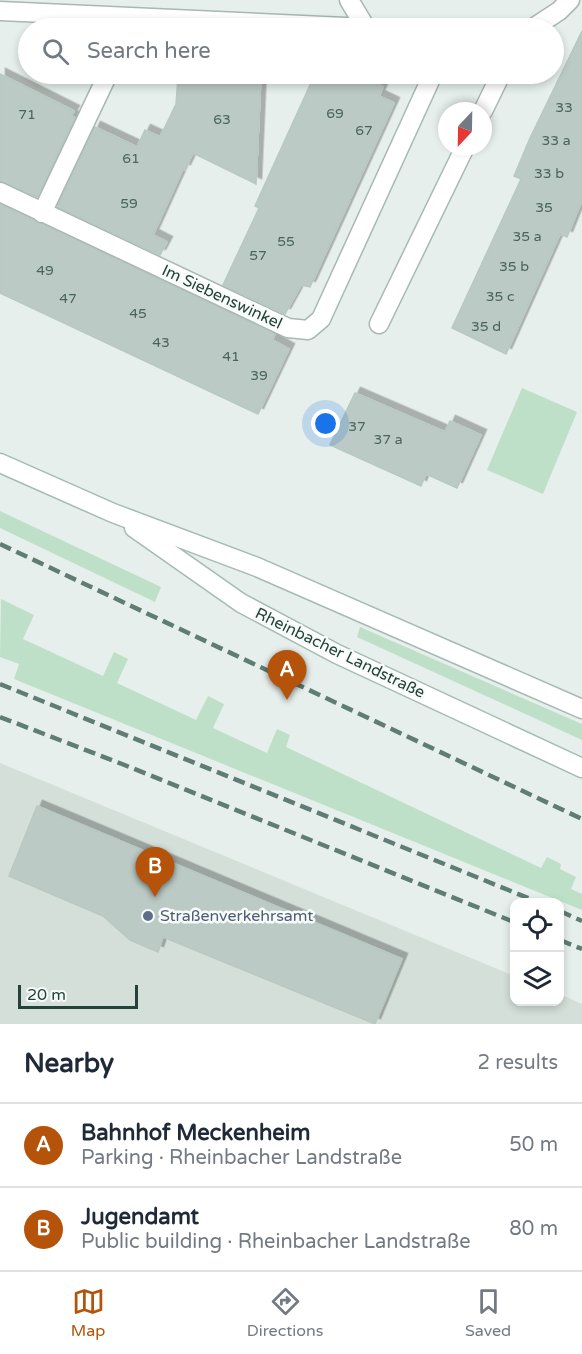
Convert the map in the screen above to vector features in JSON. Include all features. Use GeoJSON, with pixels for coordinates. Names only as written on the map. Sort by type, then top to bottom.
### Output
{"type":"FeatureCollection","features":[{"type":"Feature","properties":{"kind":"main road"},"geometry":{"type":"LineString","coordinates":[[349,0],[361,18]]}},
{"type":"Feature","properties":{"kind":"main road"},"geometry":{"type":"LineString","coordinates":[[548,18],[570,0]]}},
{"type":"Feature","properties":{"kind":"main road"},"geometry":{"type":"LineString","coordinates":[[0,11],[84,18]]}},
{"type":"Feature","properties":{"kind":"main road"},"geometry":{"type":"LineString","coordinates":[[42,213],[103,84]]}},
{"type":"Feature","properties":{"kind":"main road","name":"Im Siebenswinkel"},"geometry":{"type":"LineString","coordinates":[[0,192],[288,327],[308,330],[321,319],[428,84]]}},
{"type":"Feature","properties":{"kind":"main road"},"geometry":{"type":"LineString","coordinates":[[487,102],[496,84]]}},
{"type":"Feature","properties":{"kind":"main road"},"geometry":{"type":"LineString","coordinates":[[379,324],[461,156]]}},
{"type":"Feature","properties":{"kind":"main road","name":"Rheinbacher Landstraße"},"geometry":{"type":"LineString","coordinates":[[0,463],[113,513],[257,567],[582,709]]}},
{"type":"Feature","properties":{"kind":"main road","name":"Rheinbacher Landstraße"},"geometry":{"type":"LineString","coordinates":[[113,513],[241,603],[337,654],[582,768]]}},
{"type":"Feature","properties":{"kind":"shaded area"},"geometry":{"type":"Polygon","coordinates":[[[0,763],[510,974],[510,1006],[564,1006],[564,996],[582,1004],[582,1024],[0,1024],[0,763]]]}},
{"type":"Feature","properties":{"kind":"green space"},"geometry":{"type":"Polygon","coordinates":[[[522,388],[577,412],[543,494],[487,470],[522,388]]]}},
{"type":"Feature","properties":{"kind":"green space"},"geometry":{"type":"Polygon","coordinates":[[[0,511],[161,587],[155,602],[0,528],[0,511]]]}},
{"type":"Feature","properties":{"kind":"green space"},"geometry":{"type":"Polygon","coordinates":[[[1,599],[34,615],[23,639],[103,676],[114,652],[128,659],[117,683],[196,720],[208,696],[224,704],[213,728],[267,753],[277,729],[290,735],[286,747],[541,868],[547,857],[561,864],[560,869],[576,877],[571,889],[582,894],[582,910],[564,903],[564,898],[552,898],[14,679],[19,664],[0,657],[1,599]]]}},
{"type":"Feature","properties":{"kind":"green space"},"geometry":{"type":"Polygon","coordinates":[[[360,627],[582,724],[582,740],[357,637],[360,627]]]}},
{"type":"Feature","properties":{"kind":"building"},"geometry":{"type":"Polygon","coordinates":[[[582,31],[582,200],[567,237],[560,234],[506,354],[452,328],[521,179],[514,176],[530,138],[556,84],[564,84],[564,68],[582,31]]]}},
{"type":"Feature","properties":{"kind":"building"},"geometry":{"type":"Polygon","coordinates":[[[0,74],[74,111],[71,116],[75,118],[37,197],[0,181],[0,74]]]}},
{"type":"Feature","properties":{"kind":"building"},"geometry":{"type":"Polygon","coordinates":[[[178,84],[261,84],[256,184],[193,153],[185,170],[183,169],[153,235],[167,242],[160,255],[57,207],[95,127],[137,147],[145,130],[160,137],[176,104],[178,84]]]}},
{"type":"Feature","properties":{"kind":"building"},"geometry":{"type":"Polygon","coordinates":[[[310,84],[376,84],[383,87],[379,96],[394,103],[310,287],[301,285],[285,314],[223,285],[259,208],[255,206],[310,84]]]}},
{"type":"Feature","properties":{"kind":"building"},"geometry":{"type":"Polygon","coordinates":[[[0,204],[275,334],[272,340],[289,349],[258,414],[0,293],[0,204]]]}},
{"type":"Feature","properties":{"kind":"building"},"geometry":{"type":"Polygon","coordinates":[[[355,393],[445,432],[450,421],[481,435],[457,488],[426,474],[421,486],[330,445],[355,393]]]}},
{"type":"Feature","properties":{"kind":"building"},"geometry":{"type":"Polygon","coordinates":[[[37,806],[402,959],[375,1024],[163,937],[158,952],[130,940],[103,916],[9,876],[37,806]]]}},
{"type":"Feature","properties":{"kind":"railway"},"geometry":{"type":"LineString","coordinates":[[0,544],[582,819]]}},
{"type":"Feature","properties":{"kind":"railway"},"geometry":{"type":"LineString","coordinates":[[0,684],[528,898]]}},
{"type":"Feature","properties":{"kind":"railway"},"geometry":{"type":"LineString","coordinates":[[0,717],[510,920]]}},
{"type":"Feature","properties":{"kind":"railway"},"geometry":{"type":"LineString","coordinates":[[564,913],[582,921]]}},
{"type":"Feature","properties":{"kind":"railway"},"geometry":{"type":"LineString","coordinates":[[564,942],[582,949]]}},
{"type":"Feature","properties":{"kind":"place","name":"Bahnhof Meckenheim"},"geometry":{"type":"Point","coordinates":[287,700]}},
{"type":"Feature","properties":{"kind":"place","name":"Jugendamt"},"geometry":{"type":"Point","coordinates":[155,897]}},
{"type":"Feature","properties":{"kind":"place","name":"Straßenverkehrsamt"},"geometry":{"type":"Point","coordinates":[148,916]}}]}
